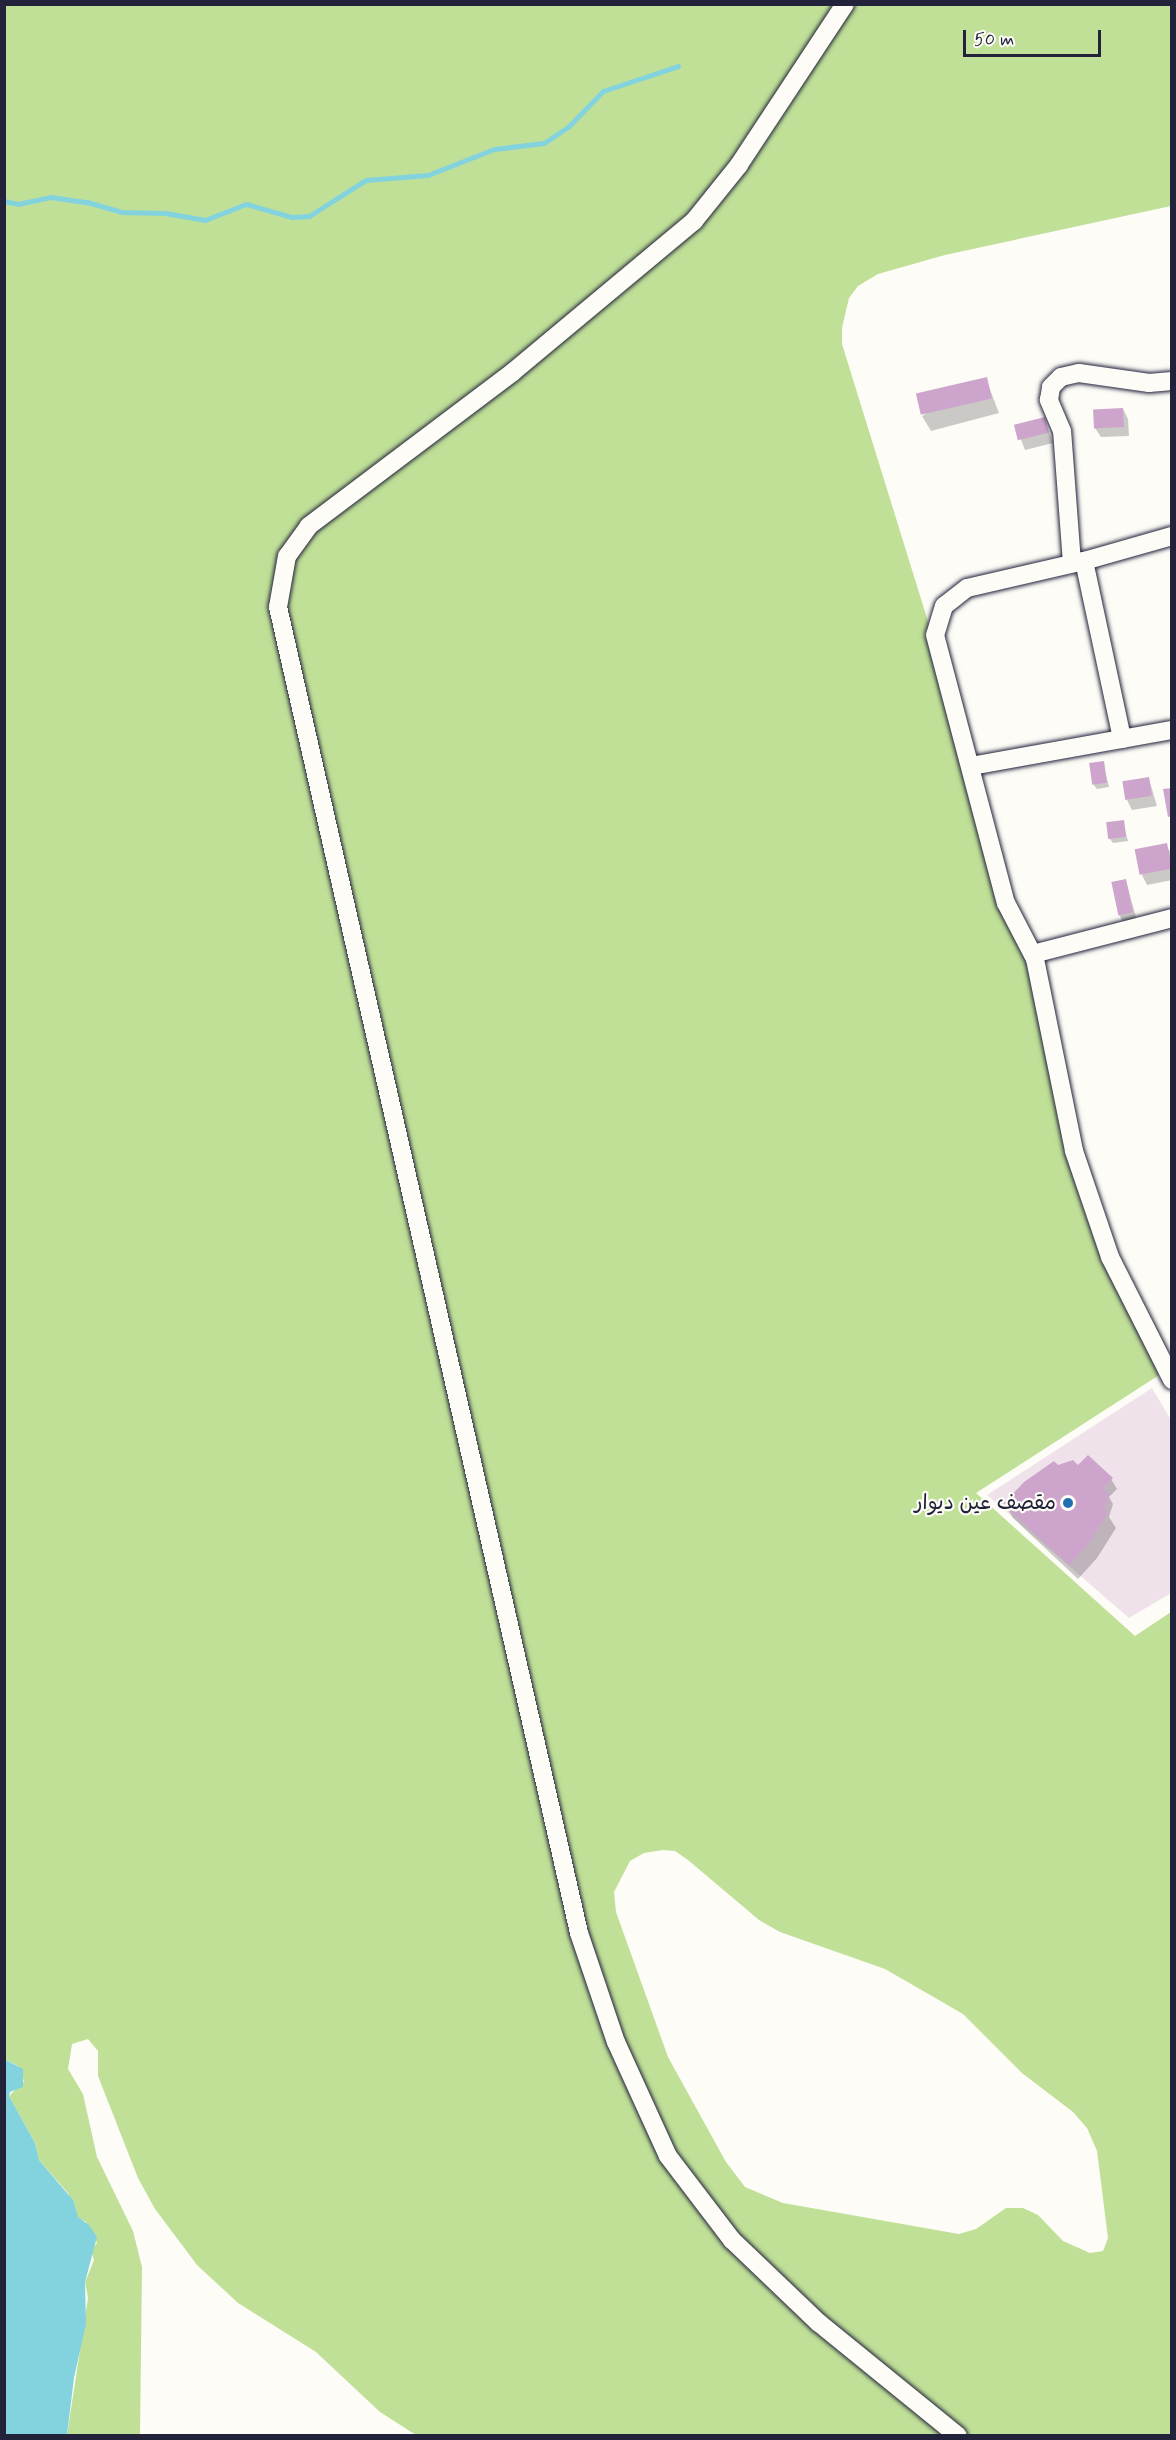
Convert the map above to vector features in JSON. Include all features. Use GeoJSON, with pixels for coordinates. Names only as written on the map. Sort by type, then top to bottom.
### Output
{"type":"FeatureCollection","features":[{"type":"Feature","properties":{"kind":"street"},"geometry":{"type":"LineString","coordinates":[[845,4],[739,165],[694,221],[513,372],[309,526],[287,556],[278,607],[579,1934],[615,2042],[668,2156],[732,2240],[819,2323],[958,2436]]}},
{"type":"Feature","properties":{"kind":"street"},"geometry":{"type":"LineString","coordinates":[[1122,739],[1078,562],[1062,431],[1048,400],[1051,387],[1061,377],[1079,373],[1149,383],[1172,381]]}},
{"type":"Feature","properties":{"kind":"street"},"geometry":{"type":"LineString","coordinates":[[1172,536],[1078,562],[967,588],[951,598],[940,613],[935,644],[971,766],[1006,903],[1033,954],[1074,1151],[1110,1257],[1172,1380]]}},
{"type":"Feature","properties":{"kind":"street"},"geometry":{"type":"LineString","coordinates":[[971,766],[1172,730]]}},
{"type":"Feature","properties":{"kind":"street"},"geometry":{"type":"LineString","coordinates":[[1033,954],[1172,918]]}},
{"type":"Feature","properties":{"kind":"shaded area"},"geometry":{"type":"Polygon","coordinates":[[[1152,1388],[1171,1420],[1171,1593],[1129,1618],[987,1495],[1152,1388]]]}},
{"type":"Feature","properties":{"kind":"green space"},"geometry":{"type":"Polygon","coordinates":[[[4,5],[1171,5],[1171,206],[945,255],[878,274],[858,286],[849,298],[842,328],[842,344],[1028,944],[1070,1137],[1167,1370],[976,1493],[1135,1636],[1171,1612],[1171,2435],[416,2435],[380,2412],[316,2352],[238,2303],[197,2265],[155,2209],[138,2178],[98,2076],[98,2051],[88,2039],[72,2044],[68,2069],[83,2094],[97,2157],[133,2231],[142,2267],[140,2435],[67,2435],[88,2298],[85,2282],[94,2260],[91,2250],[97,2243],[86,2222],[77,2217],[68,2193],[39,2160],[35,2143],[9,2096],[24,2081],[18,2066],[4,2059],[4,5]],[[675,1851],[644,1853],[630,1861],[614,1892],[616,1912],[668,2057],[726,2162],[745,2187],[783,2203],[959,2234],[976,2229],[1006,2208],[1023,2208],[1038,2215],[1063,2241],[1090,2253],[1103,2251],[1108,2238],[1097,2151],[1087,2128],[1073,2112],[1022,2073],[963,2014],[885,1969],[780,1932],[759,1920],[675,1851]]]}},
{"type":"Feature","properties":{"kind":"water"},"geometry":{"type":"Polygon","coordinates":[[[4,2059],[23,2069],[23,2087],[10,2092],[9,2096],[35,2143],[39,2160],[73,2200],[78,2217],[89,2225],[97,2237],[85,2282],[86,2324],[74,2378],[67,2435],[5,2435],[4,2059]]]}},
{"type":"Feature","properties":{"kind":"building"},"geometry":{"type":"Polygon","coordinates":[[[987,377],[992,398],[921,415],[916,393],[987,377]]]}},
{"type":"Feature","properties":{"kind":"building"},"geometry":{"type":"Polygon","coordinates":[[[1123,408],[1124,427],[1094,429],[1093,410],[1123,408]]]}},
{"type":"Feature","properties":{"kind":"building"},"geometry":{"type":"Polygon","coordinates":[[[1045,417],[1049,433],[1018,440],[1014,425],[1045,417]]]}},
{"type":"Feature","properties":{"kind":"building"},"geometry":{"type":"Polygon","coordinates":[[[1104,761],[1107,783],[1092,785],[1089,763],[1104,761]]]}},
{"type":"Feature","properties":{"kind":"building"},"geometry":{"type":"Polygon","coordinates":[[[1149,777],[1152,796],[1125,800],[1122,781],[1149,777]]]}},
{"type":"Feature","properties":{"kind":"building"},"geometry":{"type":"Polygon","coordinates":[[[1172,788],[1172,816],[1168,817],[1163,789],[1172,788]]]}},
{"type":"Feature","properties":{"kind":"building"},"geometry":{"type":"Polygon","coordinates":[[[1124,820],[1126,837],[1108,839],[1106,822],[1124,820]]]}},
{"type":"Feature","properties":{"kind":"building"},"geometry":{"type":"Polygon","coordinates":[[[1167,843],[1172,869],[1140,875],[1135,849],[1167,843]]]}},
{"type":"Feature","properties":{"kind":"building"},"geometry":{"type":"Polygon","coordinates":[[[1126,879],[1133,912],[1118,915],[1111,882],[1126,879]]]}},
{"type":"Feature","properties":{"kind":"building"},"geometry":{"type":"Polygon","coordinates":[[[1088,1455],[1113,1478],[1103,1488],[1109,1494],[1104,1508],[1108,1512],[1089,1544],[1069,1565],[1003,1504],[1024,1482],[1054,1461],[1058,1465],[1073,1460],[1078,1465],[1088,1455]]]}},
{"type":"Feature","properties":{"kind":"waterway"},"geometry":{"type":"LineString","coordinates":[[4,201],[18,204],[50,197],[87,202],[121,212],[165,213],[205,220],[246,204],[292,217],[309,216],[366,180],[428,175],[494,149],[544,143],[569,126],[603,91],[678,66]]}},
{"type":"Feature","properties":{"kind":"place","name":"مقصف عين ديوار"},"geometry":{"type":"Point","coordinates":[1068,1503]}}]}
